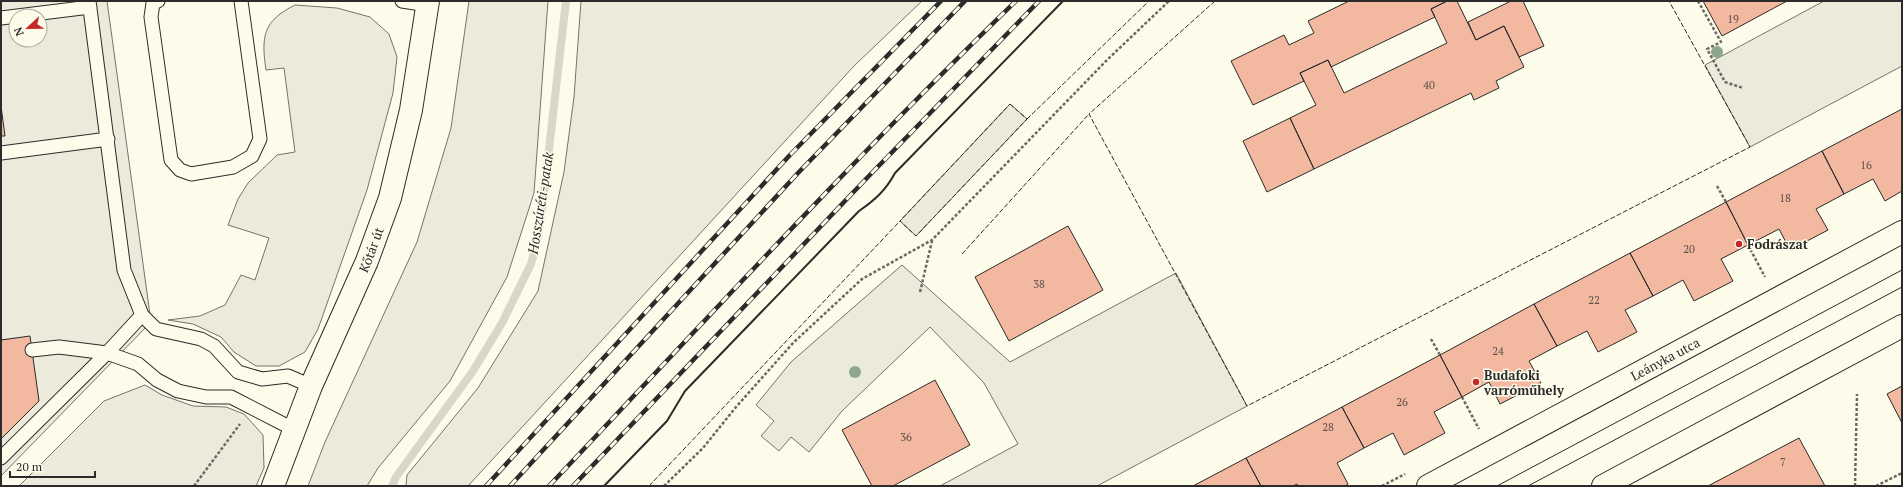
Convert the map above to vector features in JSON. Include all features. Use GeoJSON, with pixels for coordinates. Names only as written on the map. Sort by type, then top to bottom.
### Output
{"type":"FeatureCollection","features":[{"type":"Feature","properties":{"kind":"main road","name":"Kőtár út"},"geometry":{"type":"LineString","coordinates":[[273,486],[312,386],[367,261],[390,198],[411,110],[428,3]]}},
{"type":"Feature","properties":{"kind":"main road","name":"Leányka utca"},"geometry":{"type":"LineString","coordinates":[[1428,486],[1902,232]]}},
{"type":"Feature","properties":{"kind":"main road"},"geometry":{"type":"LineString","coordinates":[[1603,486],[1902,326]]}},
{"type":"Feature","properties":{"kind":"lane"},"geometry":{"type":"LineString","coordinates":[[158,1],[153,3],[151,17],[171,160],[180,170],[191,174],[233,167],[252,156],[260,138],[241,1]]}},
{"type":"Feature","properties":{"kind":"lane"},"geometry":{"type":"LineString","coordinates":[[402,1],[428,3]]}},
{"type":"Feature","properties":{"kind":"lane"},"geometry":{"type":"LineString","coordinates":[[1,18],[90,4],[124,270],[142,315],[156,329],[200,339],[214,346],[238,372],[262,380],[288,376],[312,386]]}},
{"type":"Feature","properties":{"kind":"lane"},"geometry":{"type":"LineString","coordinates":[[1,153],[108,139]]}},
{"type":"Feature","properties":{"kind":"lane"},"geometry":{"type":"LineString","coordinates":[[1,458],[142,315]]}},
{"type":"Feature","properties":{"kind":"lane"},"geometry":{"type":"LineString","coordinates":[[32,350],[58,347],[107,352],[138,364],[157,380],[178,391],[206,397],[231,397],[295,430]]}},
{"type":"Feature","properties":{"kind":"path"},"geometry":{"type":"LineString","coordinates":[[664,486],[703,448],[736,407],[793,343],[862,279],[932,240],[1107,60],[1169,1]]}},
{"type":"Feature","properties":{"kind":"path"},"geometry":{"type":"LineString","coordinates":[[1698,1],[1721,42],[1707,49],[1725,82],[1743,88]]}},
{"type":"Feature","properties":{"kind":"path"},"geometry":{"type":"LineString","coordinates":[[1717,186],[1726,202]]}},
{"type":"Feature","properties":{"kind":"path"},"geometry":{"type":"LineString","coordinates":[[920,292],[932,240]]}},
{"type":"Feature","properties":{"kind":"path"},"geometry":{"type":"LineString","coordinates":[[1748,245],[1767,280]]}},
{"type":"Feature","properties":{"kind":"path"},"geometry":{"type":"LineString","coordinates":[[1431,339],[1440,355]]}},
{"type":"Feature","properties":{"kind":"path"},"geometry":{"type":"LineString","coordinates":[[1855,486],[1857,394]]}},
{"type":"Feature","properties":{"kind":"path"},"geometry":{"type":"LineString","coordinates":[[1462,397],[1482,433]]}},
{"type":"Feature","properties":{"kind":"path"},"geometry":{"type":"LineString","coordinates":[[194,486],[252,408]]}},
{"type":"Feature","properties":{"kind":"path"},"geometry":{"type":"LineString","coordinates":[[1876,486],[1902,473]]}},
{"type":"Feature","properties":{"kind":"shaded area"},"geometry":{"type":"Polygon","coordinates":[[[1,1],[107,1],[151,322],[1,476],[1,1]]]}},
{"type":"Feature","properties":{"kind":"shaded area"},"geometry":{"type":"Polygon","coordinates":[[[469,1],[548,1],[534,193],[507,277],[450,381],[378,468],[367,486],[308,486],[325,442],[417,242],[451,128],[469,1]]]}},
{"type":"Feature","properties":{"kind":"shaded area"},"geometry":{"type":"Polygon","coordinates":[[[581,1],[922,1],[854,66],[468,486],[406,486],[407,475],[478,388],[538,291],[564,172],[574,97],[581,1]]]}},
{"type":"Feature","properties":{"kind":"shaded area"},"geometry":{"type":"Polygon","coordinates":[[[1824,1],[1902,1],[1902,66],[1750,147],[1705,65],[1824,1]]]}},
{"type":"Feature","properties":{"kind":"shaded area"},"geometry":{"type":"Polygon","coordinates":[[[295,5],[337,8],[370,17],[389,34],[397,57],[393,93],[367,190],[318,329],[305,352],[279,366],[256,366],[234,352],[221,337],[193,324],[168,320],[200,316],[225,305],[241,275],[255,280],[269,238],[228,225],[238,199],[248,183],[277,155],[295,152],[284,68],[266,70],[264,48],[267,31],[270,24],[276,17],[295,5]]]}},
{"type":"Feature","properties":{"kind":"shaded area"},"geometry":{"type":"Polygon","coordinates":[[[1010,104],[1027,119],[916,236],[900,221],[1010,104]]]}},
{"type":"Feature","properties":{"kind":"shaded area"},"geometry":{"type":"Polygon","coordinates":[[[902,265],[1010,362],[1176,273],[1247,406],[1097,486],[940,486],[1018,444],[984,383],[930,327],[842,411],[809,452],[791,437],[779,451],[761,436],[774,421],[756,405],[791,362],[902,265]]]}},
{"type":"Feature","properties":{"kind":"shaded area"},"geometry":{"type":"Polygon","coordinates":[[[145,385],[162,395],[193,406],[226,407],[244,414],[263,435],[264,468],[256,486],[19,486],[104,401],[145,385]]]}},
{"type":"Feature","properties":{"kind":"building"},"geometry":{"type":"Polygon","coordinates":[[[1349,1],[1447,1],[1431,9],[1435,17],[1331,67],[1328,60],[1300,73],[1304,81],[1253,105],[1231,61],[1284,35],[1289,45],[1314,33],[1308,21],[1349,1]]]}},
{"type":"Feature","properties":{"kind":"building"},"geometry":{"type":"Polygon","coordinates":[[[1447,1],[1457,1],[1476,40],[1504,26],[1524,67],[1496,81],[1499,88],[1474,100],[1471,93],[1314,169],[1290,118],[1316,105],[1300,73],[1328,60],[1344,93],[1447,43],[1431,9],[1447,1]]]}},
{"type":"Feature","properties":{"kind":"building"},"geometry":{"type":"Polygon","coordinates":[[[1511,1],[1523,1],[1544,46],[1519,57],[1504,26],[1476,40],[1468,22],[1511,1]]]}},
{"type":"Feature","properties":{"kind":"building"},"geometry":{"type":"Polygon","coordinates":[[[1703,1],[1787,1],[1722,36],[1703,1]]]}},
{"type":"Feature","properties":{"kind":"building"},"geometry":{"type":"Polygon","coordinates":[[[1,106],[5,136],[1,136],[1,106]]]}},
{"type":"Feature","properties":{"kind":"building"},"geometry":{"type":"Polygon","coordinates":[[[1902,109],[1902,191],[1885,201],[1873,179],[1844,194],[1822,151],[1902,109]]]}},
{"type":"Feature","properties":{"kind":"building"},"geometry":{"type":"Polygon","coordinates":[[[1290,118],[1314,169],[1267,192],[1243,141],[1290,118]]]}},
{"type":"Feature","properties":{"kind":"building"},"geometry":{"type":"Polygon","coordinates":[[[1822,151],[1844,194],[1816,209],[1828,230],[1790,250],[1779,229],[1748,245],[1726,202],[1822,151]]]}},
{"type":"Feature","properties":{"kind":"building"},"geometry":{"type":"Polygon","coordinates":[[[1726,202],[1748,245],[1721,259],[1733,281],[1694,301],[1683,280],[1653,296],[1630,253],[1726,202]]]}},
{"type":"Feature","properties":{"kind":"building"},"geometry":{"type":"Polygon","coordinates":[[[1068,226],[1103,290],[1009,341],[975,277],[1068,226]]]}},
{"type":"Feature","properties":{"kind":"building"},"geometry":{"type":"Polygon","coordinates":[[[1630,253],[1653,296],[1625,310],[1637,332],[1598,352],[1587,331],[1557,346],[1534,304],[1630,253]]]}},
{"type":"Feature","properties":{"kind":"building"},"geometry":{"type":"Polygon","coordinates":[[[1534,304],[1557,346],[1529,361],[1541,383],[1500,404],[1489,382],[1462,397],[1440,355],[1534,304]]]}},
{"type":"Feature","properties":{"kind":"building"},"geometry":{"type":"Polygon","coordinates":[[[30,336],[39,401],[1,439],[1,340],[30,336]]]}},
{"type":"Feature","properties":{"kind":"building"},"geometry":{"type":"Polygon","coordinates":[[[1440,355],[1462,397],[1434,412],[1445,433],[1404,455],[1393,433],[1364,448],[1342,407],[1440,355]]]}},
{"type":"Feature","properties":{"kind":"building"},"geometry":{"type":"Polygon","coordinates":[[[935,380],[970,445],[893,486],[872,486],[842,430],[935,380]]]}},
{"type":"Feature","properties":{"kind":"building"},"geometry":{"type":"Polygon","coordinates":[[[1902,386],[1902,423],[1887,394],[1902,386]]]}},
{"type":"Feature","properties":{"kind":"building"},"geometry":{"type":"Polygon","coordinates":[[[1342,407],[1364,448],[1337,463],[1348,484],[1345,486],[1298,486],[1297,484],[1293,486],[1261,486],[1246,458],[1342,407]]]}},
{"type":"Feature","properties":{"kind":"building"},"geometry":{"type":"Polygon","coordinates":[[[1799,438],[1825,486],[1708,486],[1799,438]]]}},
{"type":"Feature","properties":{"kind":"building"},"geometry":{"type":"Polygon","coordinates":[[[1246,458],[1261,486],[1193,486],[1246,458]]]}},
{"type":"Feature","properties":{"kind":"waterway","name":"Hosszúréti-patak"},"geometry":{"type":"LineString","coordinates":[[392,486],[396,477],[473,371],[502,323],[531,264],[537,242],[542,210],[566,1]]}},
{"type":"Feature","properties":{"kind":"tram line"},"geometry":{"type":"LineString","coordinates":[[1497,486],[1902,270]]}},
{"type":"Feature","properties":{"kind":"tram line"},"geometry":{"type":"LineString","coordinates":[[1528,486],[1902,287]]}},
{"type":"Feature","properties":{"kind":"railway"},"geometry":{"type":"LineString","coordinates":[[486,486],[789,156],[941,1]]}},
{"type":"Feature","properties":{"kind":"railway"},"geometry":{"type":"LineString","coordinates":[[510,486],[798,173],[965,1]]}},
{"type":"Feature","properties":{"kind":"railway"},"geometry":{"type":"LineString","coordinates":[[549,486],[838,180],[1016,1]]}},
{"type":"Feature","properties":{"kind":"railway"},"geometry":{"type":"LineString","coordinates":[[573,486],[865,180],[1039,1]]}},
{"type":"Feature","properties":{"kind":"fence"},"geometry":{"type":"LineString","coordinates":[[1027,119],[1149,1]]}},
{"type":"Feature","properties":{"kind":"fence"},"geometry":{"type":"LineString","coordinates":[[1215,1],[1089,114],[1247,406],[1750,147],[1669,1]]}},
{"type":"Feature","properties":{"kind":"fence"},"geometry":{"type":"LineString","coordinates":[[1010,104],[1027,119],[916,236],[900,221],[1010,104]]}},
{"type":"Feature","properties":{"kind":"fence"},"geometry":{"type":"LineString","coordinates":[[962,254],[1089,114]]}},
{"type":"Feature","properties":{"kind":"fence"},"geometry":{"type":"LineString","coordinates":[[649,486],[900,221]]}},
{"type":"Feature","properties":{"kind":"wall"},"geometry":{"type":"LineString","coordinates":[[604,486],[667,421],[685,391],[859,211],[880,194],[888,185],[895,173],[1063,1]]}},
{"type":"Feature","properties":{"kind":"place","name":"Fodrászat"},"geometry":{"type":"Point","coordinates":[1739,244]}},
{"type":"Feature","properties":{"kind":"place","name":"Budafoki varróműhely"},"geometry":{"type":"Point","coordinates":[1476,382]}}]}
